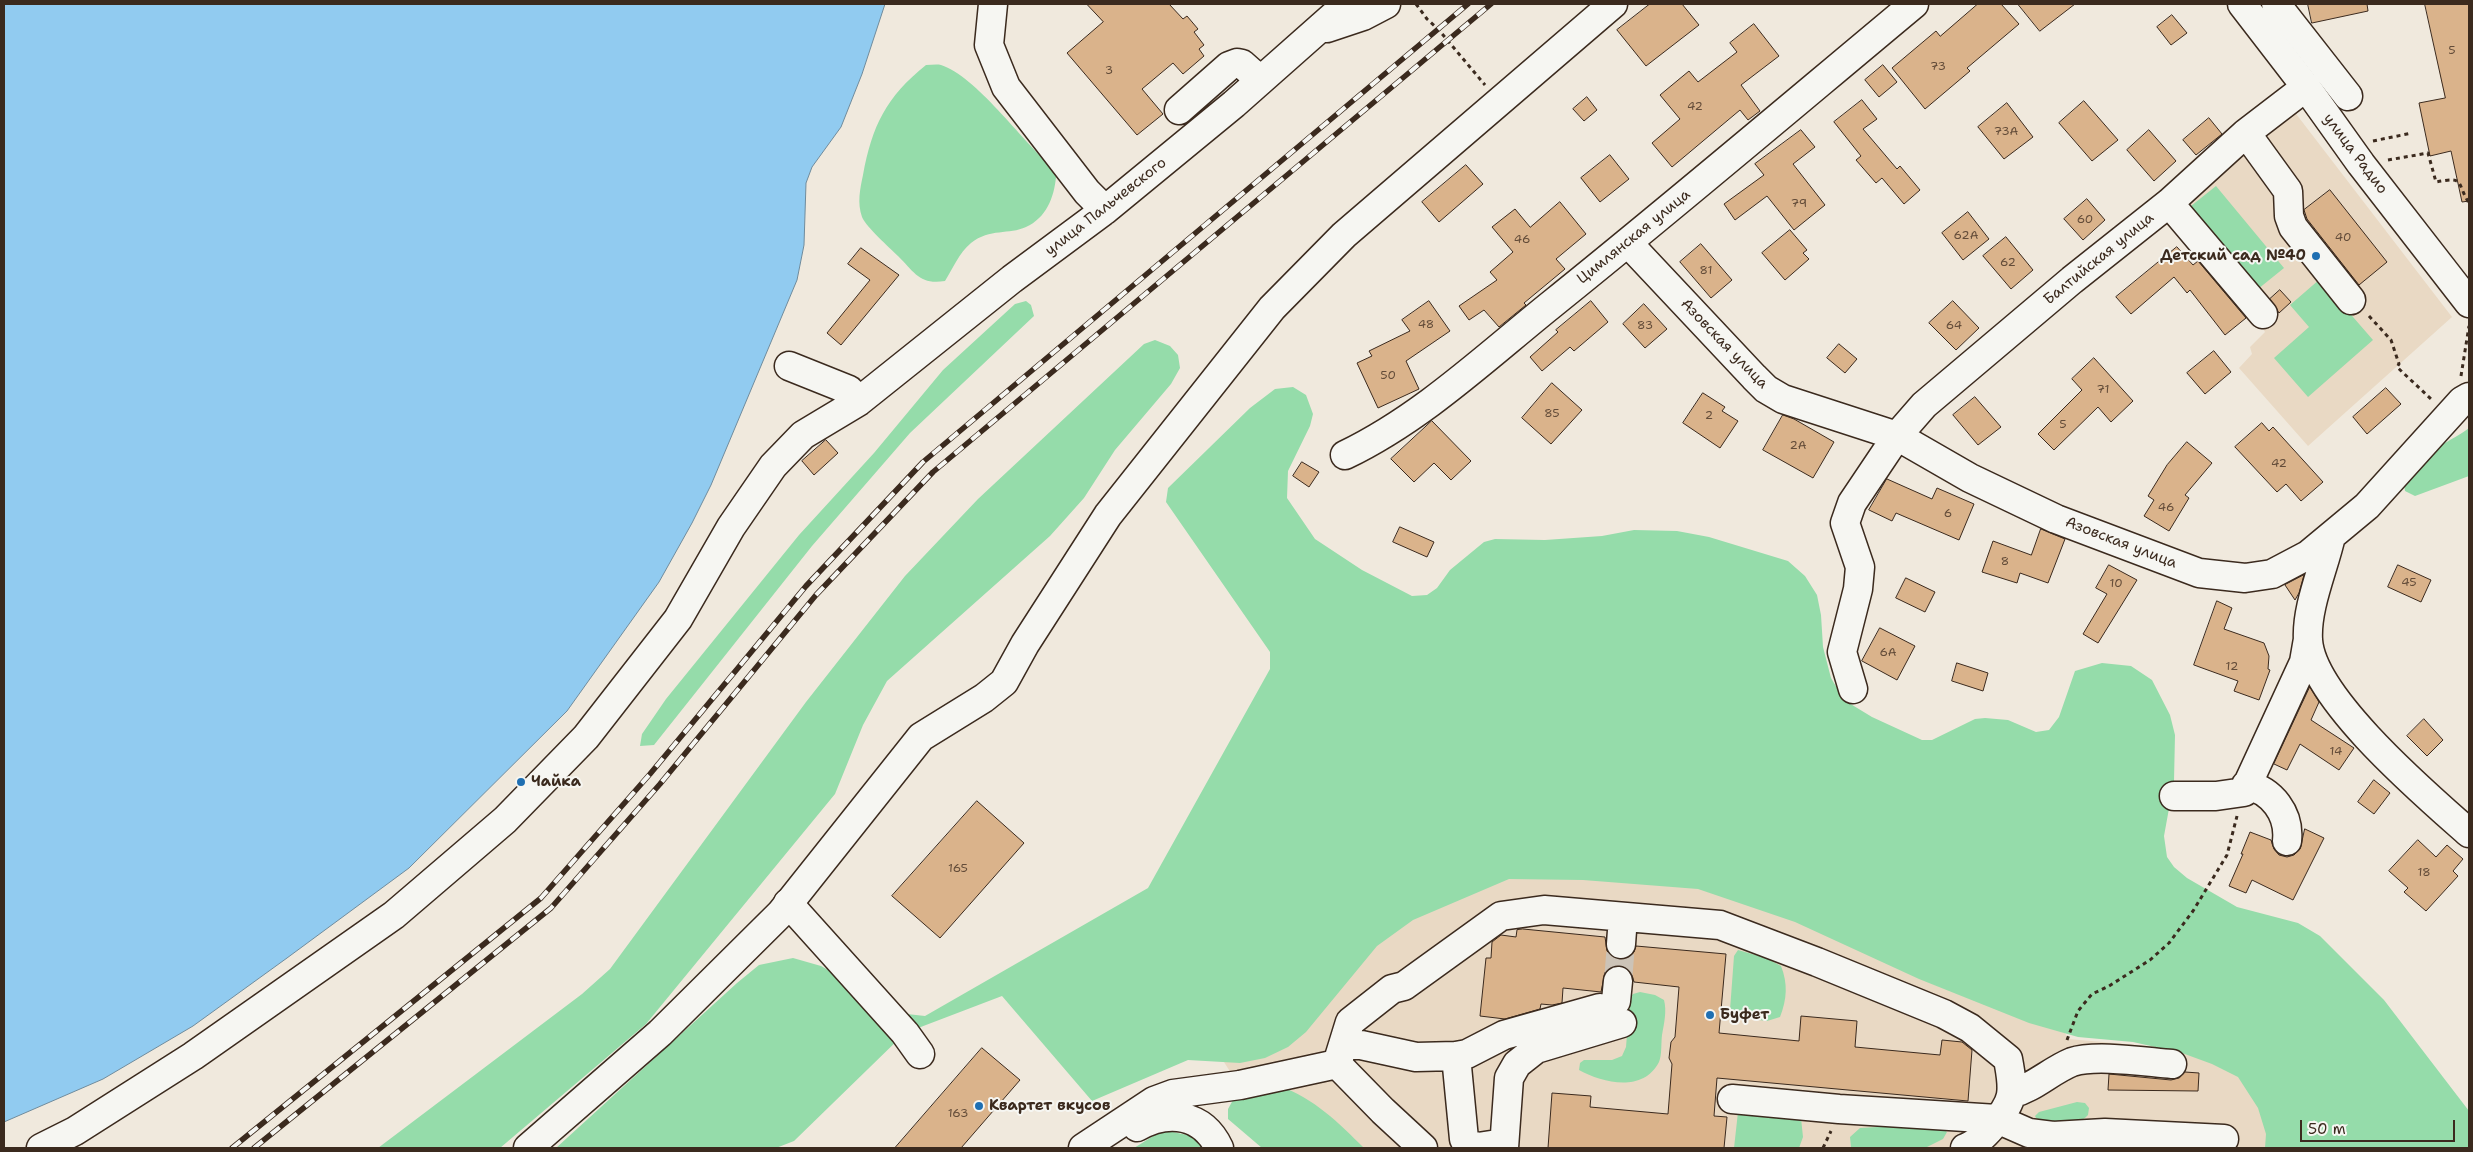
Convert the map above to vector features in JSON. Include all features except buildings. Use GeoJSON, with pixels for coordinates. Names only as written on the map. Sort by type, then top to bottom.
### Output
{"type":"FeatureCollection","features":[{"type":"Feature","properties":{"kind":"main road"},"geometry":{"type":"LineString","coordinates":[[993,4],[989,45],[1006,87],[1087,192],[1105,210]]}},
{"type":"Feature","properties":{"kind":"main road","name":"улица Пальчевского"},"geometry":{"type":"LineString","coordinates":[[41,1148],[74,1131],[193,1056],[394,915],[505,820],[586,737],[678,618],[731,527],[773,466],[803,435],[858,402],[982,302],[1105,210],[1318,31],[1347,4]]}},
{"type":"Feature","properties":{"kind":"main road"},"geometry":{"type":"LineString","coordinates":[[1318,31],[1363,16],[1386,4]]}},
{"type":"Feature","properties":{"kind":"main road"},"geometry":{"type":"LineString","coordinates":[[528,1148],[660,1033],[788,903],[921,737],[984,698],[1004,682],[1025,644],[1108,515],[1272,308],[1344,235],[1613,4]]}},
{"type":"Feature","properties":{"kind":"main road","name":"Цимлянская улица"},"geometry":{"type":"LineString","coordinates":[[1345,455],[1375,440],[1438,396],[1628,243],[1914,4]]}},
{"type":"Feature","properties":{"kind":"main road","name":"улица Радио"},"geometry":{"type":"LineString","coordinates":[[2242,4],[2306,87],[2361,164],[2469,303]]}},
{"type":"Feature","properties":{"kind":"main road"},"geometry":{"type":"LineString","coordinates":[[2276,4],[2348,96]]}},
{"type":"Feature","properties":{"kind":"main road"},"geometry":{"type":"LineString","coordinates":[[1179,110],[1229,66],[1237,63],[1242,64],[1260,80]]}},
{"type":"Feature","properties":{"kind":"main road","name":"Балтийская улица"},"geometry":{"type":"LineString","coordinates":[[1853,689],[1842,652],[1858,589],[1860,567],[1845,523],[1852,503],[1897,436],[1924,405],[2072,280],[2169,203],[2246,133],[2306,87]]}},
{"type":"Feature","properties":{"kind":"main road"},"geometry":{"type":"LineString","coordinates":[[2246,133],[2288,191],[2289,216],[2293,227],[2351,300]]}},
{"type":"Feature","properties":{"kind":"main road"},"geometry":{"type":"LineString","coordinates":[[2169,203],[2263,314]]}},
{"type":"Feature","properties":{"kind":"main road","name":"Азовская улица"},"geometry":{"type":"LineString","coordinates":[[1628,243],[1766,389],[1782,399],[1897,436],[1970,478],[2056,519],[2199,573],[2245,578],[2272,574],[2308,554],[2367,506],[2458,407]]}},
{"type":"Feature","properties":{"kind":"main road"},"geometry":{"type":"LineString","coordinates":[[789,366],[849,390],[858,402]]}},
{"type":"Feature","properties":{"kind":"main road"},"geometry":{"type":"LineString","coordinates":[[2245,789],[2304,662],[2309,615],[2331,536]]}},
{"type":"Feature","properties":{"kind":"main road"},"geometry":{"type":"LineString","coordinates":[[2308,638],[2310,657],[2335,699],[2403,772],[2469,833]]}},
{"type":"Feature","properties":{"kind":"main road"},"geometry":{"type":"LineString","coordinates":[[2174,796],[2216,796],[2245,789],[2260,788],[2275,801],[2286,820],[2287,841]]}},
{"type":"Feature","properties":{"kind":"main road"},"geometry":{"type":"LineString","coordinates":[[788,903],[905,1032],[920,1054]]}},
{"type":"Feature","properties":{"kind":"main road"},"geometry":{"type":"LineString","coordinates":[[1340,1054],[1350,1022],[1392,988],[1404,986],[1501,916],[1544,910],[1720,925],[1944,1014],[1970,1028],[2008,1059],[2011,1094],[2008,1104],[1983,1136],[1966,1148]]}},
{"type":"Feature","properties":{"kind":"main road"},"geometry":{"type":"LineString","coordinates":[[1621,944],[1623,916]]}},
{"type":"Feature","properties":{"kind":"main road"},"geometry":{"type":"LineString","coordinates":[[1116,1138],[1154,1101],[1174,1094],[1240,1084],[1340,1054],[1360,1045],[1416,1057],[1467,1054],[1504,1035],[1614,1003],[1536,1049],[1517,1064],[1509,1078],[1504,1146],[1478,1147],[1467,1144],[1464,1138],[1456,1056]]}},
{"type":"Feature","properties":{"kind":"main road"},"geometry":{"type":"LineString","coordinates":[[1340,1054],[1383,1112],[1423,1148]]}},
{"type":"Feature","properties":{"kind":"main road"},"geometry":{"type":"LineString","coordinates":[[2011,1094],[2027,1090],[2054,1071],[2086,1058],[2172,1064]]}},
{"type":"Feature","properties":{"kind":"main road"},"geometry":{"type":"LineString","coordinates":[[1732,1099],[1839,1109],[1996,1119],[2031,1140],[2053,1136],[2105,1141],[2224,1139]]}},
{"type":"Feature","properties":{"kind":"main road"},"geometry":{"type":"LineString","coordinates":[[1083,1148],[1116,1138],[1140,1125],[1172,1114],[1192,1120],[1213,1135],[1220,1148]]}},
{"type":"Feature","properties":{"kind":"path"},"geometry":{"type":"LineString","coordinates":[[1416,4],[1479,78]]}},
{"type":"Feature","properties":{"kind":"path"},"geometry":{"type":"LineString","coordinates":[[2365,143],[2412,133]]}},
{"type":"Feature","properties":{"kind":"path"},"geometry":{"type":"LineString","coordinates":[[2380,162],[2428,153],[2436,182],[2454,178],[2458,180],[2468,200]]}},
{"type":"Feature","properties":{"kind":"path"},"geometry":{"type":"LineString","coordinates":[[2351,300],[2385,331],[2391,340],[2399,364],[2396,367],[2458,407],[2466,334],[2469,324]]}},
{"type":"Feature","properties":{"kind":"path"},"geometry":{"type":"LineString","coordinates":[[2068,1039],[2078,1011],[2092,994],[2110,986],[2150,960],[2169,943],[2186,921],[2227,855],[2245,789]]}},
{"type":"Feature","properties":{"kind":"shaded area","name":"Детский сад №40"},"geometry":{"type":"Polygon","coordinates":[[[2290,106],[2452,317],[2308,446],[2239,368],[2252,354],[2250,347],[2265,332],[2181,199],[2290,106]]]}},
{"type":"Feature","properties":{"kind":"shaded area"},"geometry":{"type":"Polygon","coordinates":[[[1281,809],[1749,848],[2043,988],[2068,1039],[2243,1054],[2314,1148],[1279,1148],[1151,948],[1281,809]]]}},
{"type":"Feature","properties":{"kind":"green space"},"geometry":{"type":"Polygon","coordinates":[[[926,65],[941,65],[955,71],[969,82],[984,95],[1051,166],[1056,177],[1051,200],[1039,218],[1020,229],[992,233],[978,238],[963,251],[945,281],[936,282],[918,276],[873,232],[862,217],[859,201],[867,158],[876,127],[891,101],[912,77],[926,65]]]}},
{"type":"Feature","properties":{"kind":"green space"},"geometry":{"type":"Polygon","coordinates":[[[2216,186],[2284,268],[2258,289],[2191,206],[2216,186]]]}},
{"type":"Feature","properties":{"kind":"green space"},"geometry":{"type":"Polygon","coordinates":[[[2320,279],[2373,340],[2308,397],[2274,358],[2309,327],[2290,305],[2320,279]]]}},
{"type":"Feature","properties":{"kind":"green space"},"geometry":{"type":"Polygon","coordinates":[[[1026,301],[1031,305],[1034,316],[910,433],[812,546],[654,745],[640,746],[642,734],[666,699],[799,535],[874,453],[943,370],[1015,304],[1026,301]]]}},
{"type":"Feature","properties":{"kind":"green space"},"geometry":{"type":"Polygon","coordinates":[[[1155,340],[1170,346],[1178,355],[1180,368],[1171,384],[1115,450],[1084,498],[1050,536],[887,681],[863,725],[835,794],[646,1024],[500,1148],[378,1148],[582,994],[610,969],[806,702],[905,576],[978,499],[1144,344],[1155,340]]]}},
{"type":"Feature","properties":{"kind":"green space"},"geometry":{"type":"Polygon","coordinates":[[[1293,387],[1306,395],[1313,414],[1310,426],[1288,471],[1287,498],[1315,539],[1362,570],[1412,596],[1427,595],[1437,588],[1450,570],[1484,542],[1495,539],[1545,540],[1602,536],[1634,530],[1677,531],[1709,537],[1788,561],[1805,576],[1817,595],[1821,615],[1823,647],[1831,678],[1844,700],[1872,717],[1922,740],[1932,740],[1975,719],[1985,718],[2008,720],[2036,732],[2049,730],[2059,717],[2075,671],[2102,663],[2131,666],[2152,680],[2170,715],[2175,735],[2174,781],[2164,836],[2167,857],[2174,867],[2187,878],[2237,907],[2298,923],[2320,936],[2384,1000],[2469,1111],[2469,1148],[2265,1148],[2266,1134],[2258,1108],[2238,1077],[2212,1064],[2182,1053],[2133,1042],[2078,1037],[2029,1023],[1919,979],[1795,922],[1698,889],[1583,880],[1509,879],[1413,920],[1377,946],[1306,1032],[1288,1047],[1265,1058],[1240,1063],[1188,1060],[1092,1101],[1002,996],[905,1033],[794,1141],[776,1148],[556,1148],[759,965],[793,958],[821,966],[907,1014],[925,1016],[1148,888],[1270,669],[1270,652],[1166,502],[1168,488],[1250,408],[1275,389],[1293,387]]]}},
{"type":"Feature","properties":{"kind":"green space"},"geometry":{"type":"Polygon","coordinates":[[[2469,428],[2469,476],[2415,496],[2405,491],[2406,480],[2410,470],[2418,461],[2469,428]]]}},
{"type":"Feature","properties":{"kind":"green space"},"geometry":{"type":"Polygon","coordinates":[[[1738,950],[1766,958],[1781,966],[1786,992],[1780,1017],[1767,1021],[1735,1017],[1730,1010],[1734,956],[1738,950]]]}},
{"type":"Feature","properties":{"kind":"green space"},"geometry":{"type":"Polygon","coordinates":[[[1640,992],[1655,995],[1664,1000],[1665,1004],[1661,1056],[1652,1072],[1633,1082],[1622,1082],[1599,1079],[1579,1070],[1580,1063],[1584,1060],[1612,1060],[1622,1056],[1626,1047],[1630,998],[1633,994],[1640,992]]]}},
{"type":"Feature","properties":{"kind":"green space"},"geometry":{"type":"Polygon","coordinates":[[[1279,1086],[1315,1104],[1364,1148],[1262,1148],[1228,1119],[1228,1109],[1233,1100],[1279,1086]]]}},
{"type":"Feature","properties":{"kind":"green space"},"geometry":{"type":"Polygon","coordinates":[[[2077,1102],[2085,1103],[2089,1108],[2088,1115],[2071,1124],[2038,1121],[2035,1116],[2039,1112],[2077,1102]]]}},
{"type":"Feature","properties":{"kind":"green space"},"geometry":{"type":"Polygon","coordinates":[[[1738,1112],[1801,1118],[1803,1137],[1799,1148],[1734,1148],[1738,1112]]]}},
{"type":"Feature","properties":{"kind":"green space"},"geometry":{"type":"Polygon","coordinates":[[[1894,1126],[1941,1128],[1947,1132],[1943,1139],[1927,1147],[1851,1147],[1850,1137],[1860,1128],[1894,1126]]]}},
{"type":"Feature","properties":{"kind":"green space"},"geometry":{"type":"Polygon","coordinates":[[[1168,1131],[1192,1136],[1206,1148],[1134,1148],[1155,1135],[1168,1131]]]}},
{"type":"Feature","properties":{"kind":"water"},"geometry":{"type":"Polygon","coordinates":[[[4,4],[885,4],[862,74],[841,127],[812,167],[806,183],[804,245],[797,280],[711,485],[659,582],[567,711],[409,868],[287,958],[193,1026],[103,1079],[4,1122],[4,4]]]}},
{"type":"Feature","properties":{"kind":"tunnel"},"geometry":{"type":"LineString","coordinates":[[1618,981],[1621,944]]}},
{"type":"Feature","properties":{"kind":"railway"},"geometry":{"type":"LineString","coordinates":[[232,1148],[541,898],[650,774],[806,586],[923,462],[1468,4]]}},
{"type":"Feature","properties":{"kind":"railway"},"geometry":{"type":"LineString","coordinates":[[254,1148],[551,908],[660,784],[816,595],[933,472],[1491,4]]}},
{"type":"Feature","properties":{"kind":"place","name":"Детский сад №40"},"geometry":{"type":"Point","coordinates":[2316,256]}},
{"type":"Feature","properties":{"kind":"place","name":"Чайка"},"geometry":{"type":"Point","coordinates":[521,782]}},
{"type":"Feature","properties":{"kind":"place","name":"Буфет"},"geometry":{"type":"Point","coordinates":[1710,1015]}},
{"type":"Feature","properties":{"kind":"place","name":"Квартет вкусов"},"geometry":{"type":"Point","coordinates":[979,1106]}}]}
